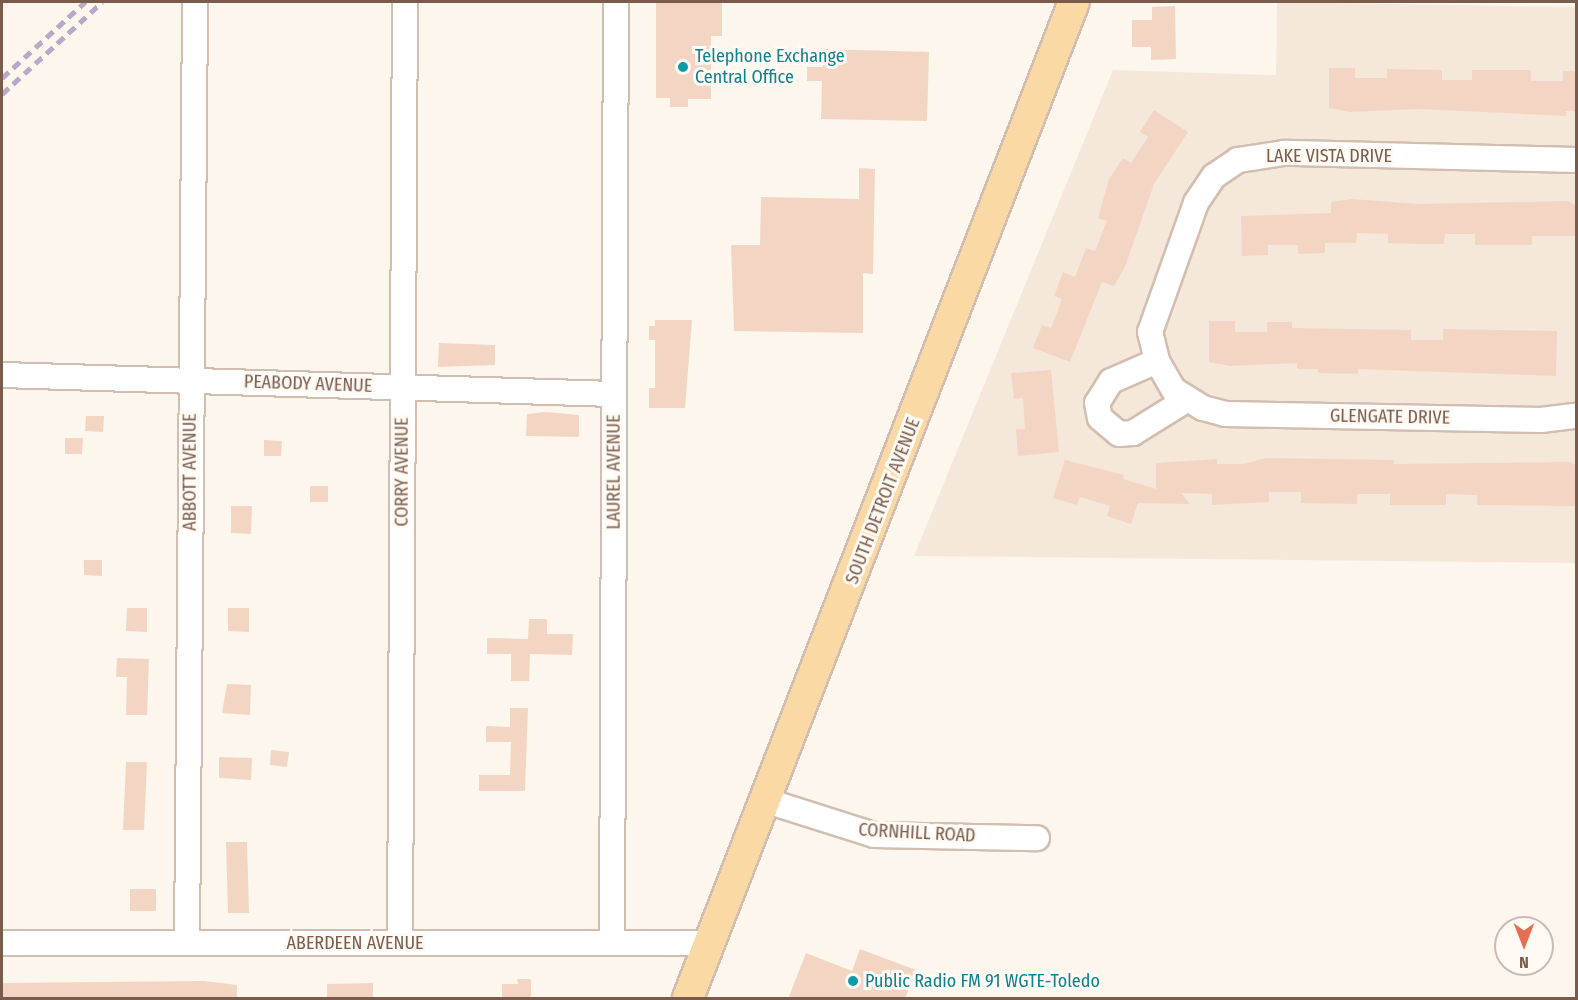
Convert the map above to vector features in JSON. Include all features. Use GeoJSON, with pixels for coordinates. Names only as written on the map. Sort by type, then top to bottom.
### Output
{"type":"FeatureCollection","features":[{"type":"Feature","properties":{"kind":"main road","name":"SOUTH DETROIT AVENUE"},"geometry":{"type":"LineString","coordinates":[[688,999],[767,801],[1074,2]]}},
{"type":"Feature","properties":{"kind":"street","name":"ABBOTT AVENUE"},"geometry":{"type":"LineString","coordinates":[[187,943],[195,2]]}},
{"type":"Feature","properties":{"kind":"street","name":"CORRY AVENUE"},"geometry":{"type":"LineString","coordinates":[[400,943],[405,2]]}},
{"type":"Feature","properties":{"kind":"street","name":"LAUREL AVENUE"},"geometry":{"type":"LineString","coordinates":[[612,943],[616,2]]}},
{"type":"Feature","properties":{"kind":"street","name":"LAKE VISTA DRIVE"},"geometry":{"type":"LineString","coordinates":[[1195,404],[1157,361],[1150,332],[1158,303],[1196,202],[1226,166],[1284,153],[1576,160]]}},
{"type":"Feature","properties":{"kind":"street"},"geometry":{"type":"LineString","coordinates":[[1157,361],[1111,381],[1097,403],[1100,418],[1119,434],[1133,433],[1195,404]]}},
{"type":"Feature","properties":{"kind":"street","name":"PEABODY AVENUE"},"geometry":{"type":"LineString","coordinates":[[2,375],[614,394]]}},
{"type":"Feature","properties":{"kind":"street","name":"GLENGATE DRIVE"},"geometry":{"type":"LineString","coordinates":[[1195,404],[1226,414],[1541,420],[1576,416]]}},
{"type":"Feature","properties":{"kind":"street","name":"CORNHILL ROAD"},"geometry":{"type":"LineString","coordinates":[[767,801],[874,835],[1037,837]]}},
{"type":"Feature","properties":{"kind":"street","name":"ABERDEEN AVENUE"},"geometry":{"type":"LineString","coordinates":[[2,943],[710,943]]}},
{"type":"Feature","properties":{"kind":"shaded area"},"geometry":{"type":"Polygon","coordinates":[[[1277,2],[1576,7],[1576,563],[914,556],[1113,70],[1276,75],[1277,2]]]}},
{"type":"Feature","properties":{"kind":"building","name":"Telephone Exchange Central Office"},"geometry":{"type":"Polygon","coordinates":[[[656,2],[722,2],[722,36],[711,36],[711,99],[688,99],[688,107],[670,107],[670,98],[656,98],[656,2]]]}},
{"type":"Feature","properties":{"kind":"building"},"geometry":{"type":"Polygon","coordinates":[[[1175,6],[1176,59],[1151,60],[1151,47],[1132,47],[1132,20],[1152,20],[1152,7],[1175,6]]]}},
{"type":"Feature","properties":{"kind":"building"},"geometry":{"type":"Polygon","coordinates":[[[823,49],[929,52],[927,121],[821,119],[822,81],[807,81],[807,67],[823,67],[823,49]]]}},
{"type":"Feature","properties":{"kind":"building"},"geometry":{"type":"Polygon","coordinates":[[[1329,68],[1355,68],[1355,78],[1387,78],[1387,69],[1442,70],[1442,80],[1472,80],[1472,70],[1531,70],[1531,81],[1563,81],[1563,71],[1576,71],[1576,111],[1566,111],[1566,116],[1417,109],[1350,112],[1329,108],[1329,68]]]}},
{"type":"Feature","properties":{"kind":"building"},"geometry":{"type":"Polygon","coordinates":[[[1154,110],[1188,132],[1154,184],[1125,267],[1114,286],[1102,282],[1070,362],[1033,348],[1042,325],[1051,328],[1062,299],[1054,296],[1063,272],[1075,277],[1086,248],[1095,251],[1107,221],[1098,218],[1109,179],[1123,158],[1131,163],[1148,137],[1140,132],[1154,110]]]}},
{"type":"Feature","properties":{"kind":"building"},"geometry":{"type":"Polygon","coordinates":[[[859,168],[875,169],[873,274],[863,273],[863,333],[734,331],[731,245],[760,245],[761,197],[859,199],[859,168]]]}},
{"type":"Feature","properties":{"kind":"building"},"geometry":{"type":"Polygon","coordinates":[[[1352,199],[1419,204],[1568,201],[1576,206],[1576,236],[1532,236],[1532,245],[1475,245],[1475,234],[1445,234],[1444,244],[1419,244],[1388,243],[1388,234],[1357,233],[1356,243],[1325,243],[1325,253],[1298,254],[1298,245],[1268,245],[1268,255],[1242,256],[1241,216],[1331,213],[1331,202],[1352,199]]]}},
{"type":"Feature","properties":{"kind":"building"},"geometry":{"type":"Polygon","coordinates":[[[655,320],[692,320],[685,408],[649,408],[649,388],[655,388],[655,340],[649,340],[649,326],[655,326],[655,320]]]}},
{"type":"Feature","properties":{"kind":"building"},"geometry":{"type":"Polygon","coordinates":[[[1209,321],[1235,321],[1235,332],[1267,332],[1267,322],[1292,322],[1292,328],[1411,330],[1411,340],[1443,340],[1443,329],[1557,331],[1556,376],[1358,369],[1358,374],[1318,373],[1318,369],[1297,369],[1297,363],[1230,366],[1209,362],[1209,321]]]}},
{"type":"Feature","properties":{"kind":"building"},"geometry":{"type":"Polygon","coordinates":[[[439,343],[495,345],[495,365],[438,367],[439,343]]]}},
{"type":"Feature","properties":{"kind":"building"},"geometry":{"type":"Polygon","coordinates":[[[1051,370],[1059,452],[1018,456],[1016,429],[1025,429],[1023,398],[1014,399],[1011,373],[1051,370]]]}},
{"type":"Feature","properties":{"kind":"building"},"geometry":{"type":"Polygon","coordinates":[[[546,412],[579,415],[579,437],[526,436],[527,414],[546,412]]]}},
{"type":"Feature","properties":{"kind":"building"},"geometry":{"type":"Polygon","coordinates":[[[86,416],[104,416],[103,432],[85,431],[86,416]]]}},
{"type":"Feature","properties":{"kind":"building"},"geometry":{"type":"Polygon","coordinates":[[[65,438],[83,438],[82,454],[65,454],[65,438]]]}},
{"type":"Feature","properties":{"kind":"building"},"geometry":{"type":"Polygon","coordinates":[[[264,440],[282,441],[281,456],[264,456],[264,440]]]}},
{"type":"Feature","properties":{"kind":"building"},"geometry":{"type":"Polygon","coordinates":[[[1266,458],[1394,460],[1394,464],[1571,462],[1576,466],[1576,506],[1477,505],[1477,495],[1446,494],[1446,505],[1390,505],[1390,494],[1357,494],[1357,504],[1301,503],[1301,492],[1269,492],[1269,502],[1212,505],[1212,494],[1181,493],[1190,504],[1138,503],[1131,524],[1107,516],[1110,506],[1080,497],[1077,505],[1053,498],[1065,460],[1124,475],[1123,479],[1156,489],[1156,463],[1217,459],[1217,464],[1244,464],[1266,458]]]}},
{"type":"Feature","properties":{"kind":"building"},"geometry":{"type":"Polygon","coordinates":[[[310,486],[328,486],[328,502],[310,502],[310,486]]]}},
{"type":"Feature","properties":{"kind":"building"},"geometry":{"type":"Polygon","coordinates":[[[231,506],[252,506],[251,534],[231,533],[231,506]]]}},
{"type":"Feature","properties":{"kind":"building"},"geometry":{"type":"Polygon","coordinates":[[[84,560],[102,560],[102,576],[84,575],[84,560]]]}},
{"type":"Feature","properties":{"kind":"building"},"geometry":{"type":"Polygon","coordinates":[[[127,608],[147,608],[147,632],[126,631],[127,608]]]}},
{"type":"Feature","properties":{"kind":"building"},"geometry":{"type":"Polygon","coordinates":[[[228,608],[249,608],[249,632],[228,631],[228,608]]]}},
{"type":"Feature","properties":{"kind":"building"},"geometry":{"type":"Polygon","coordinates":[[[529,619],[547,619],[547,634],[573,634],[572,655],[530,654],[529,681],[511,681],[511,654],[487,654],[487,638],[528,639],[529,619]]]}},
{"type":"Feature","properties":{"kind":"building"},"geometry":{"type":"Polygon","coordinates":[[[117,658],[149,659],[147,715],[126,715],[127,677],[116,677],[117,658]]]}},
{"type":"Feature","properties":{"kind":"building"},"geometry":{"type":"Polygon","coordinates":[[[227,684],[251,685],[250,715],[222,713],[227,684]]]}},
{"type":"Feature","properties":{"kind":"building"},"geometry":{"type":"Polygon","coordinates":[[[510,708],[528,708],[525,791],[479,791],[479,775],[510,775],[511,742],[486,742],[486,726],[510,727],[510,708]]]}},
{"type":"Feature","properties":{"kind":"building"},"geometry":{"type":"Polygon","coordinates":[[[271,750],[289,752],[287,767],[270,765],[271,750]]]}},
{"type":"Feature","properties":{"kind":"building"},"geometry":{"type":"Polygon","coordinates":[[[219,757],[252,758],[251,780],[219,778],[219,757]]]}},
{"type":"Feature","properties":{"kind":"building"},"geometry":{"type":"Polygon","coordinates":[[[126,762],[147,762],[144,830],[123,830],[126,762]]]}},
{"type":"Feature","properties":{"kind":"building"},"geometry":{"type":"Polygon","coordinates":[[[226,842],[247,842],[249,913],[228,913],[226,842]]]}},
{"type":"Feature","properties":{"kind":"building"},"geometry":{"type":"Polygon","coordinates":[[[130,889],[156,889],[156,911],[130,911],[130,889]]]}},
{"type":"Feature","properties":{"kind":"building","name":"Public Radio FM 91 WGTE-Toledo"},"geometry":{"type":"Polygon","coordinates":[[[860,949],[916,970],[905,999],[788,999],[806,953],[852,971],[860,949]]]}},
{"type":"Feature","properties":{"kind":"building"},"geometry":{"type":"Polygon","coordinates":[[[517,979],[531,979],[531,999],[502,999],[502,984],[518,984],[517,979]]]}},
{"type":"Feature","properties":{"kind":"building"},"geometry":{"type":"Polygon","coordinates":[[[204,981],[237,985],[237,999],[2,999],[2,983],[204,981]]]}},
{"type":"Feature","properties":{"kind":"building"},"geometry":{"type":"Polygon","coordinates":[[[373,983],[373,999],[327,999],[327,984],[373,983]]]}},
{"type":"Feature","properties":{"kind":"railway"},"geometry":{"type":"LineString","coordinates":[[2,78],[85,2]]}},
{"type":"Feature","properties":{"kind":"railway"},"geometry":{"type":"LineString","coordinates":[[2,94],[102,2]]}},
{"type":"Feature","properties":{"kind":"place","name":"Telephone Exchange Central Office"},"geometry":{"type":"Point","coordinates":[683,67]}},
{"type":"Feature","properties":{"kind":"place","name":"Public Radio FM 91 WGTE-Toledo"},"geometry":{"type":"Point","coordinates":[853,981]}}]}
